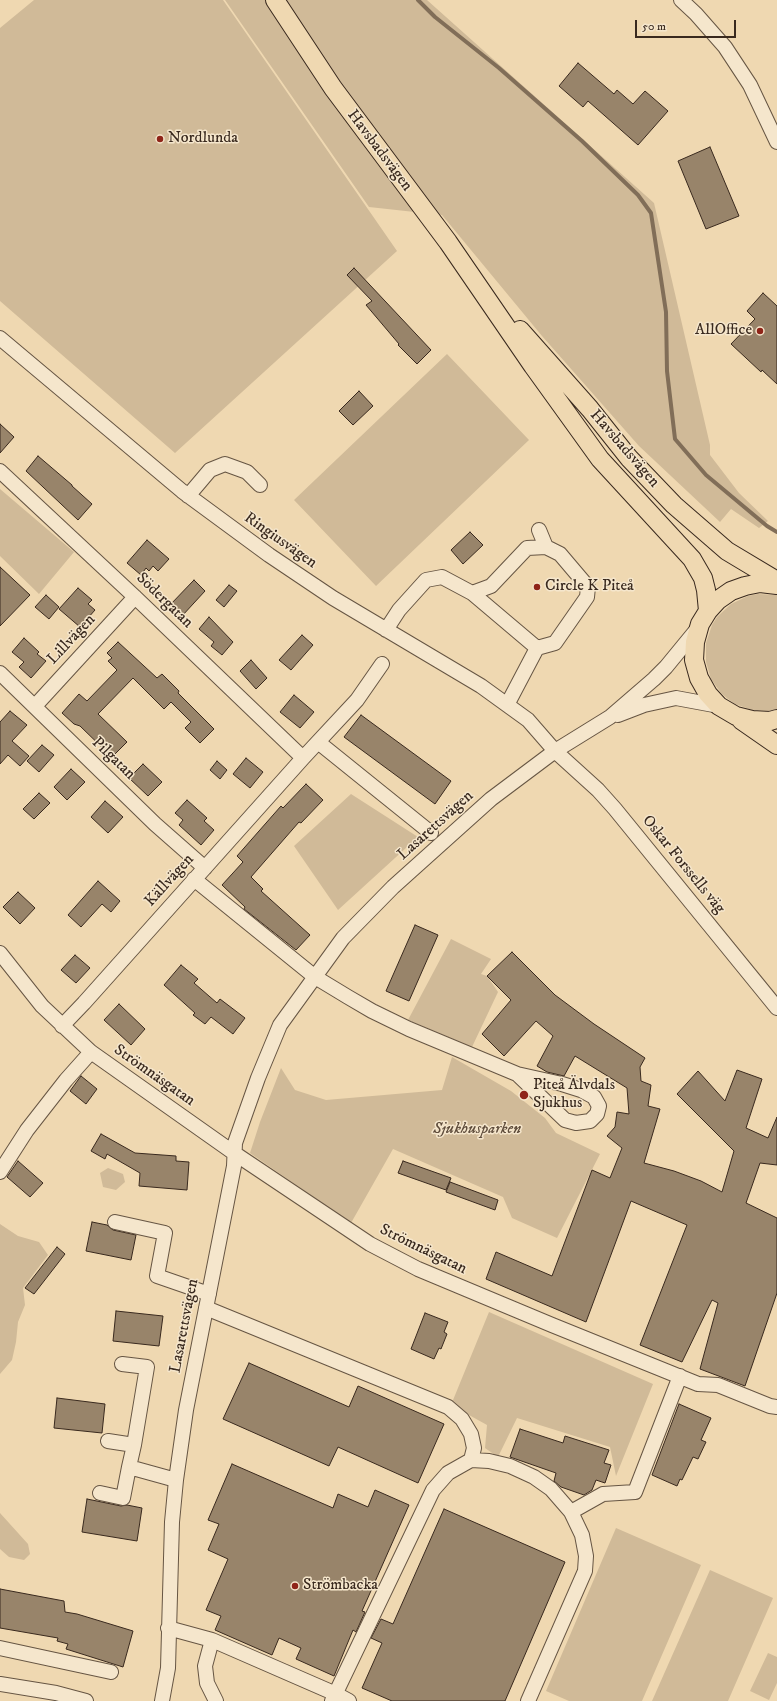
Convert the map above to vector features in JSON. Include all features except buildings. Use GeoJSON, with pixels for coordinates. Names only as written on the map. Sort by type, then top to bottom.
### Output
{"type":"FeatureCollection","features":[{"type":"Feature","properties":{"kind":"main road","name":"Havsbadsvägen"},"geometry":{"type":"LineString","coordinates":[[275,0],[333,88],[448,242],[548,388],[600,459],[692,559],[705,584],[704,617]]}},
{"type":"Feature","properties":{"kind":"main road","name":"Havsbadsvägen"},"geometry":{"type":"LineString","coordinates":[[488,299],[507,315],[590,409],[629,458],[674,505],[727,551],[777,581]]}},
{"type":"Feature","properties":{"kind":"main road"},"geometry":{"type":"LineString","coordinates":[[777,585],[760,583],[745,586],[731,591],[718,600],[704,617],[695,642],[694,660],[699,678],[708,694],[720,706],[777,745]]}},
{"type":"Feature","properties":{"kind":"main road"},"geometry":{"type":"LineString","coordinates":[[736,716],[752,720],[770,721],[777,719]]}},
{"type":"Feature","properties":{"kind":"street"},"geometry":{"type":"LineString","coordinates":[[681,0],[696,14],[725,47],[750,85],[777,142]]}},
{"type":"Feature","properties":{"kind":"street","name":"Ringiusvägen"},"geometry":{"type":"LineString","coordinates":[[0,338],[104,427],[188,496],[275,559],[333,598],[481,686],[528,720],[555,751]]}},
{"type":"Feature","properties":{"kind":"street"},"geometry":{"type":"LineString","coordinates":[[188,496],[210,470],[225,464],[247,472],[260,485]]}},
{"type":"Feature","properties":{"kind":"street","name":"Södergatan"},"geometry":{"type":"LineString","coordinates":[[0,471],[135,597],[303,758]]}},
{"type":"Feature","properties":{"kind":"street"},"geometry":{"type":"LineString","coordinates":[[539,530],[546,547]]}},
{"type":"Feature","properties":{"kind":"street"},"geometry":{"type":"LineString","coordinates":[[472,593],[491,586],[527,548],[546,547],[560,554],[588,587],[587,597],[555,643],[537,648],[507,705]]}},
{"type":"Feature","properties":{"kind":"street"},"geometry":{"type":"LineString","coordinates":[[386,630],[399,610],[426,580],[442,577],[472,593],[537,648]]}},
{"type":"Feature","properties":{"kind":"street","name":"Lillvägen"},"geometry":{"type":"LineString","coordinates":[[35,706],[135,597]]}},
{"type":"Feature","properties":{"kind":"street","name":"Lasarettsvägen"},"geometry":{"type":"LineString","coordinates":[[601,723],[658,675],[704,617]]}},
{"type":"Feature","properties":{"kind":"street","name":"Källvägen"},"geometry":{"type":"LineString","coordinates":[[62,1026],[84,1004],[194,879],[357,700],[382,664]]}},
{"type":"Feature","properties":{"kind":"street","name":"Pilgatan"},"geometry":{"type":"LineString","coordinates":[[0,673],[155,824],[205,868]]}},
{"type":"Feature","properties":{"kind":"street","name":"Lasarettsvägen"},"geometry":{"type":"LineString","coordinates":[[162,1701],[168,1668],[172,1522],[176,1480],[186,1410],[234,1166],[234,1153],[240,1126],[275,1037],[287,1014],[343,938],[393,887],[491,800],[555,751],[616,715],[667,698],[676,698],[720,706]]}},
{"type":"Feature","properties":{"kind":"street"},"geometry":{"type":"LineString","coordinates":[[318,742],[430,833]]}},
{"type":"Feature","properties":{"kind":"street","name":"Oskar Forssells väg"},"geometry":{"type":"LineString","coordinates":[[555,751],[598,790],[615,809],[777,1008]]}},
{"type":"Feature","properties":{"kind":"street"},"geometry":{"type":"LineString","coordinates":[[194,879],[315,977],[372,1011],[409,1029],[517,1074],[562,1084],[581,1090],[594,1097],[599,1106],[597,1114],[590,1121],[576,1123],[565,1120],[517,1074]]}},
{"type":"Feature","properties":{"kind":"street","name":"Strömnäsgatan"},"geometry":{"type":"LineString","coordinates":[[0,953],[25,986],[62,1026],[91,1052],[234,1153],[356,1235],[418,1269],[552,1325],[698,1384],[718,1385],[777,1408]]}},
{"type":"Feature","properties":{"kind":"street","name":"Strömnäsgatan"},"geometry":{"type":"LineString","coordinates":[[0,1172],[27,1130],[66,1080],[91,1052]]}},
{"type":"Feature","properties":{"kind":"street"},"geometry":{"type":"LineString","coordinates":[[115,1222],[165,1233],[157,1276],[209,1294]]}},
{"type":"Feature","properties":{"kind":"street"},"geometry":{"type":"LineString","coordinates":[[206,1308],[448,1407],[462,1419],[471,1434],[474,1448],[471,1460]]}},
{"type":"Feature","properties":{"kind":"street"},"geometry":{"type":"LineString","coordinates":[[100,1493],[124,1498],[134,1445],[147,1367],[122,1364]]}},
{"type":"Feature","properties":{"kind":"street"},"geometry":{"type":"LineString","coordinates":[[572,1512],[602,1494],[635,1492],[680,1376]]}},
{"type":"Feature","properties":{"kind":"street"},"geometry":{"type":"LineString","coordinates":[[108,1441],[134,1445]]}},
{"type":"Feature","properties":{"kind":"street"},"geometry":{"type":"LineString","coordinates":[[334,1697],[432,1490],[448,1474],[471,1460],[489,1461],[510,1466],[534,1477],[551,1489],[572,1512],[582,1535],[586,1556],[585,1571],[528,1701]]}},
{"type":"Feature","properties":{"kind":"street"},"geometry":{"type":"LineString","coordinates":[[129,1467],[176,1480]]}},
{"type":"Feature","properties":{"kind":"street"},"geometry":{"type":"LineString","coordinates":[[168,1628],[212,1640],[334,1697],[349,1701]]}},
{"type":"Feature","properties":{"kind":"street"},"geometry":{"type":"LineString","coordinates":[[212,1640],[205,1666],[207,1683],[216,1701]]}},
{"type":"Feature","properties":{"kind":"street"},"geometry":{"type":"LineString","coordinates":[[0,1648],[111,1672]]}},
{"type":"Feature","properties":{"kind":"street"},"geometry":{"type":"LineString","coordinates":[[0,1684],[56,1693],[86,1701]]}},
{"type":"Feature","properties":{"kind":"green space","name":"Nordlunda"},"geometry":{"type":"Polygon","coordinates":[[[34,0],[223,0],[397,251],[175,453],[0,301],[0,28],[34,0]]]}},
{"type":"Feature","properties":{"kind":"green space"},"geometry":{"type":"Polygon","coordinates":[[[225,0],[427,0],[654,203],[710,445],[710,455],[739,493],[768,521],[759,528],[731,509],[720,522],[639,446],[542,336],[442,215],[369,207],[225,0]]]}},
{"type":"Feature","properties":{"kind":"green space"},"geometry":{"type":"Polygon","coordinates":[[[447,354],[529,440],[376,586],[294,500],[447,354]]]}},
{"type":"Feature","properties":{"kind":"green space"},"geometry":{"type":"Polygon","coordinates":[[[0,489],[74,552],[39,594],[0,556],[0,489]]]}},
{"type":"Feature","properties":{"kind":"green space"},"geometry":{"type":"Polygon","coordinates":[[[758,594],[777,595],[777,710],[752,710],[735,704],[721,693],[711,679],[706,662],[706,643],[712,625],[717,617],[731,604],[748,596],[758,594]]]}},
{"type":"Feature","properties":{"kind":"green space"},"geometry":{"type":"Polygon","coordinates":[[[351,794],[418,837],[338,910],[294,846],[351,794]]]}},
{"type":"Feature","properties":{"kind":"green space"},"geometry":{"type":"Polygon","coordinates":[[[451,939],[491,959],[481,974],[487,976],[498,992],[472,1047],[408,1020],[451,939]]]}},
{"type":"Feature","properties":{"kind":"green space","name":"Sjukhusparken"},"geometry":{"type":"Polygon","coordinates":[[[452,1057],[511,1091],[545,1118],[556,1133],[600,1154],[557,1238],[512,1218],[503,1197],[393,1149],[351,1223],[250,1153],[260,1122],[281,1068],[295,1090],[326,1100],[442,1090],[452,1057]]]}},
{"type":"Feature","properties":{"kind":"green space"},"geometry":{"type":"Polygon","coordinates":[[[108,1168],[123,1174],[125,1182],[116,1190],[103,1187],[100,1173],[108,1168]]]}},
{"type":"Feature","properties":{"kind":"green space"},"geometry":{"type":"Polygon","coordinates":[[[0,1224],[18,1236],[39,1242],[48,1255],[23,1288],[25,1305],[18,1322],[12,1360],[0,1374],[0,1224]]]}},
{"type":"Feature","properties":{"kind":"green space"},"geometry":{"type":"Polygon","coordinates":[[[489,1312],[653,1384],[616,1476],[610,1447],[517,1418],[498,1457],[485,1448],[487,1425],[451,1405],[489,1312]]]}},
{"type":"Feature","properties":{"kind":"green space"},"geometry":{"type":"Polygon","coordinates":[[[0,1513],[28,1544],[30,1554],[24,1560],[9,1557],[0,1549],[0,1513]]]}},
{"type":"Feature","properties":{"kind":"green space"},"geometry":{"type":"Polygon","coordinates":[[[616,1528],[701,1565],[642,1701],[569,1701],[546,1691],[616,1528]]]}},
{"type":"Feature","properties":{"kind":"green space"},"geometry":{"type":"Polygon","coordinates":[[[710,1570],[773,1598],[728,1701],[652,1701],[710,1570]]]}},
{"type":"Feature","properties":{"kind":"green space"},"geometry":{"type":"Polygon","coordinates":[[[768,1653],[777,1657],[777,1683],[769,1700],[750,1691],[768,1653]]]}},
{"type":"Feature","properties":{"kind":"waterway"},"geometry":{"type":"LineString","coordinates":[[418,0],[435,17],[499,68],[582,141],[638,195],[651,213],[666,312],[667,371],[675,439],[706,475],[767,526],[777,532]]}},
{"type":"Feature","properties":{"kind":"place","name":"Nordlunda"},"geometry":{"type":"Point","coordinates":[160,139]}},
{"type":"Feature","properties":{"kind":"place","name":"AllOffice"},"geometry":{"type":"Point","coordinates":[760,331]}},
{"type":"Feature","properties":{"kind":"place","name":"Circle K Piteå"},"geometry":{"type":"Point","coordinates":[537,587]}},
{"type":"Feature","properties":{"kind":"place","name":"Piteå Älvdals Sjukhus"},"geometry":{"type":"Point","coordinates":[524,1095]}},
{"type":"Feature","properties":{"kind":"place","name":"Strömbacka"},"geometry":{"type":"Point","coordinates":[295,1586]}}]}
